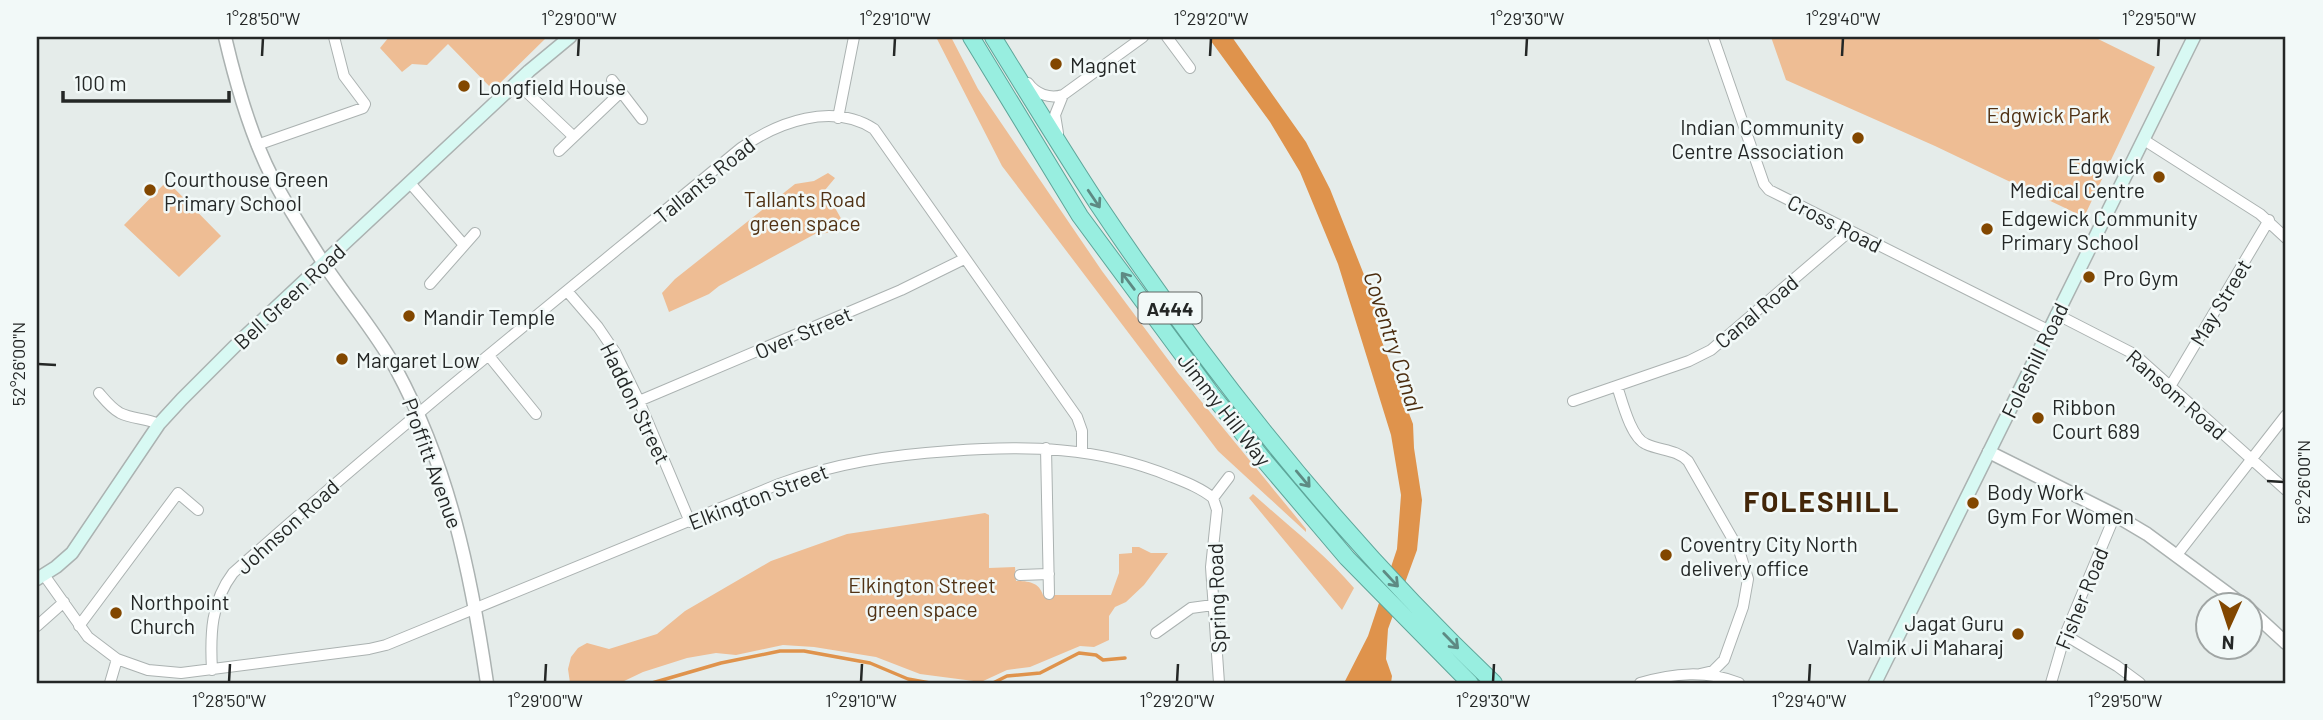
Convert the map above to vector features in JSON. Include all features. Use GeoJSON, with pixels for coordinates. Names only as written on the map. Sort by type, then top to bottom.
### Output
{"type":"FeatureCollection","features":[{"type":"Feature","properties":{"kind":"highway","name":"Jimmy Hill Way"},"geometry":{"type":"LineString","coordinates":[[971,37],[1080,216],[1263,459],[1369,582],[1470,683]]}},
{"type":"Feature","properties":{"kind":"highway","name":"Jimmy Hill Way"},"geometry":{"type":"LineString","coordinates":[[994,37],[1068,159],[1143,270],[1217,372],[1298,473],[1374,560],[1494,683]]}},
{"type":"Feature","properties":{"kind":"main road","name":"Bell Green Road"},"geometry":{"type":"LineString","coordinates":[[40,577],[72,553],[159,424],[240,341],[570,37]]}},
{"type":"Feature","properties":{"kind":"main road","name":"Foleshill Road"},"geometry":{"type":"LineString","coordinates":[[1875,683],[2194,37]]}},
{"type":"Feature","properties":{"kind":"street","name":"Proffitt Avenue"},"geometry":{"type":"LineString","coordinates":[[225,37],[257,145],[273,179],[324,264],[388,355],[417,412],[454,515],[475,607],[487,683]]}},
{"type":"Feature","properties":{"kind":"street"},"geometry":{"type":"LineString","coordinates":[[257,145],[363,108],[365,104],[344,76],[334,37]]}},
{"type":"Feature","properties":{"kind":"street"},"geometry":{"type":"LineString","coordinates":[[838,118],[854,37]]}},
{"type":"Feature","properties":{"kind":"street","name":"Jimmy Hill Way"},"geometry":{"type":"LineString","coordinates":[[994,37],[1031,88],[1049,97],[1063,95],[1055,115],[1056,128],[1068,159]]}},
{"type":"Feature","properties":{"kind":"street"},"geometry":{"type":"LineString","coordinates":[[1063,95],[1143,37]]}},
{"type":"Feature","properties":{"kind":"street"},"geometry":{"type":"LineString","coordinates":[[1167,37],[1190,68]]}},
{"type":"Feature","properties":{"kind":"street","name":"Cross Road"},"geometry":{"type":"LineString","coordinates":[[1713,37],[1766,188],[2048,330]]}},
{"type":"Feature","properties":{"kind":"street"},"geometry":{"type":"LineString","coordinates":[[612,80],[642,119]]}},
{"type":"Feature","properties":{"kind":"street"},"geometry":{"type":"LineString","coordinates":[[517,83],[573,136]]}},
{"type":"Feature","properties":{"kind":"street"},"geometry":{"type":"LineString","coordinates":[[559,151],[621,92]]}},
{"type":"Feature","properties":{"kind":"street","name":"Tallants Road"},"geometry":{"type":"LineString","coordinates":[[417,412],[758,135],[795,120],[838,118],[864,123],[874,130],[1077,417],[1082,431],[1082,451]]}},
{"type":"Feature","properties":{"kind":"street"},"geometry":{"type":"LineString","coordinates":[[2144,140],[2269,220],[2286,238]]}},
{"type":"Feature","properties":{"kind":"street"},"geometry":{"type":"LineString","coordinates":[[410,183],[464,245]]}},
{"type":"Feature","properties":{"kind":"street","name":"May Street"},"geometry":{"type":"LineString","coordinates":[[2171,385],[2269,220]]}},
{"type":"Feature","properties":{"kind":"street","name":"Canal Road"},"geometry":{"type":"LineString","coordinates":[[1573,401],[1711,351],[1850,231]]}},
{"type":"Feature","properties":{"kind":"street"},"geometry":{"type":"LineString","coordinates":[[430,284],[475,233]]}},
{"type":"Feature","properties":{"kind":"street","name":"Over Street"},"geometry":{"type":"LineString","coordinates":[[639,401],[901,290],[964,258]]}},
{"type":"Feature","properties":{"kind":"street","name":"Haddon Street"},"geometry":{"type":"LineString","coordinates":[[567,291],[615,352],[691,522]]}},
{"type":"Feature","properties":{"kind":"street","name":"Ransom Road"},"geometry":{"type":"LineString","coordinates":[[2056,314],[2134,354],[2286,491]]}},
{"type":"Feature","properties":{"kind":"street"},"geometry":{"type":"LineString","coordinates":[[489,356],[536,414]]}},
{"type":"Feature","properties":{"kind":"street"},"geometry":{"type":"LineString","coordinates":[[1616,386],[1635,435],[1648,445],[1678,453],[1688,460],[1744,559],[1748,579],[1746,596],[1724,660],[1713,671],[1640,683]]}},
{"type":"Feature","properties":{"kind":"street"},"geometry":{"type":"LineString","coordinates":[[99,393],[121,413],[146,418],[159,424]]}},
{"type":"Feature","properties":{"kind":"street","name":"Johnson Road"},"geometry":{"type":"LineString","coordinates":[[212,670],[212,626],[216,604],[222,588],[233,573],[417,412]]}},
{"type":"Feature","properties":{"kind":"street"},"geometry":{"type":"LineString","coordinates":[[2176,556],[2286,415]]}},
{"type":"Feature","properties":{"kind":"street","name":"Elkington Street"},"geometry":{"type":"LineString","coordinates":[[40,577],[64,602],[79,626],[98,646],[117,659],[132,666],[163,673],[212,670],[369,649],[400,640],[475,607],[779,485],[817,470],[842,464],[883,457],[1010,447],[1082,451],[1149,467],[1192,485],[1213,498]]}},
{"type":"Feature","properties":{"kind":"street"},"geometry":{"type":"LineString","coordinates":[[1046,448],[1049,594]]}},
{"type":"Feature","properties":{"kind":"street"},"geometry":{"type":"LineString","coordinates":[[1989,453],[2115,515],[2223,590]]}},
{"type":"Feature","properties":{"kind":"street"},"geometry":{"type":"LineString","coordinates":[[1213,498],[1229,477]]}},
{"type":"Feature","properties":{"kind":"street"},"geometry":{"type":"LineString","coordinates":[[79,626],[177,493],[198,510]]}},
{"type":"Feature","properties":{"kind":"street","name":"Spring Road"},"geometry":{"type":"LineString","coordinates":[[1213,498],[1217,506],[1211,567],[1219,683]]}},
{"type":"Feature","properties":{"kind":"street","name":"Fisher Road"},"geometry":{"type":"LineString","coordinates":[[2051,683],[2065,635],[2115,515]]}},
{"type":"Feature","properties":{"kind":"street"},"geometry":{"type":"LineString","coordinates":[[1020,575],[1049,574]]}},
{"type":"Feature","properties":{"kind":"street"},"geometry":{"type":"LineString","coordinates":[[37,626],[64,602]]}},
{"type":"Feature","properties":{"kind":"street"},"geometry":{"type":"LineString","coordinates":[[1156,633],[1191,608],[1213,605]]}},
{"type":"Feature","properties":{"kind":"street"},"geometry":{"type":"LineString","coordinates":[[2264,623],[2286,643]]}},
{"type":"Feature","properties":{"kind":"street"},"geometry":{"type":"LineString","coordinates":[[2065,635],[2140,683]]}},
{"type":"Feature","properties":{"kind":"street"},"geometry":{"type":"LineString","coordinates":[[110,683],[117,659]]}},
{"type":"Feature","properties":{"kind":"street"},"geometry":{"type":"LineString","coordinates":[[1724,660],[1726,669],[1740,683]]}},
{"type":"Feature","properties":{"kind":"street"},"geometry":{"type":"LineString","coordinates":[[1700,674],[1740,683]]}},
{"type":"Feature","properties":{"kind":"green space"},"geometry":{"type":"Polygon","coordinates":[[[389,37],[547,37],[493,90],[448,44],[427,65],[412,64],[402,72],[380,48],[389,37]]]}},
{"type":"Feature","properties":{"kind":"green space"},"geometry":{"type":"Polygon","coordinates":[[[936,37],[951,37],[978,89],[1102,271],[1178,373],[1306,532],[1218,451],[1002,166],[936,37]]]}},
{"type":"Feature","properties":{"kind":"green space","name":"Edgwick Park"},"geometry":{"type":"Polygon","coordinates":[[[1771,37],[2094,37],[2155,67],[2084,217],[1935,146],[1786,80],[1771,37]]]}},
{"type":"Feature","properties":{"kind":"green space","name":"Tallants Road green space"},"geometry":{"type":"Polygon","coordinates":[[[828,173],[835,178],[825,190],[843,222],[827,233],[815,234],[709,294],[669,312],[662,293],[675,279],[795,184],[814,181],[828,173]]]}},
{"type":"Feature","properties":{"kind":"green space"},"geometry":{"type":"Polygon","coordinates":[[[167,181],[221,236],[179,277],[124,225],[167,181]]]}},
{"type":"Feature","properties":{"kind":"green space"},"geometry":{"type":"Polygon","coordinates":[[[1253,494],[1318,551],[1354,588],[1342,610],[1249,498],[1253,494]]]}},
{"type":"Feature","properties":{"kind":"green space","name":"Elkington Street green space"},"geometry":{"type":"Polygon","coordinates":[[[985,513],[989,515],[989,568],[1015,567],[1016,581],[1036,585],[1043,595],[1111,595],[1119,573],[1119,554],[1132,553],[1132,547],[1139,547],[1151,553],[1168,553],[1144,585],[1126,602],[1115,607],[1109,616],[1109,640],[1094,647],[1080,646],[1030,667],[1007,670],[981,682],[920,674],[876,657],[783,645],[736,655],[716,653],[687,658],[643,672],[620,683],[570,683],[568,669],[571,657],[578,648],[587,643],[609,649],[657,634],[685,611],[771,561],[847,534],[985,513]]]}},
{"type":"Feature","properties":{"kind":"shaded area"},"geometry":{"type":"Polygon","coordinates":[[[1208,37],[1232,37],[1306,142],[1330,189],[1378,310],[1378,331],[1413,424],[1422,500],[1417,550],[1388,629],[1386,659],[1392,676],[1391,683],[1344,683],[1368,636],[1397,549],[1401,495],[1391,435],[1338,264],[1300,172],[1270,122],[1208,37]]]}},
{"type":"Feature","properties":{"kind":"waterway"},"geometry":{"type":"LineString","coordinates":[[652,683],[721,663],[780,651],[804,651],[870,663],[908,679],[930,683]]}},
{"type":"Feature","properties":{"kind":"waterway"},"geometry":{"type":"LineString","coordinates":[[993,683],[1007,676],[1040,673],[1079,653],[1096,655],[1103,660],[1125,658]]}},
{"type":"Feature","properties":{"kind":"place","name":"Magnet"},"geometry":{"type":"Point","coordinates":[1056,64]}},
{"type":"Feature","properties":{"kind":"place","name":"Longfield House"},"geometry":{"type":"Point","coordinates":[464,86]}},
{"type":"Feature","properties":{"kind":"place","name":"Indian Community Centre Association"},"geometry":{"type":"Point","coordinates":[1858,138]}},
{"type":"Feature","properties":{"kind":"place","name":"Edgwick Medical Centre"},"geometry":{"type":"Point","coordinates":[2159,177]}},
{"type":"Feature","properties":{"kind":"place","name":"Courthouse Green Primary School"},"geometry":{"type":"Point","coordinates":[150,190]}},
{"type":"Feature","properties":{"kind":"place","name":"Edgewick Community Primary School"},"geometry":{"type":"Point","coordinates":[1987,229]}},
{"type":"Feature","properties":{"kind":"place","name":"Pro Gym"},"geometry":{"type":"Point","coordinates":[2089,277]}},
{"type":"Feature","properties":{"kind":"place","name":"Mandir Temple"},"geometry":{"type":"Point","coordinates":[409,316]}},
{"type":"Feature","properties":{"kind":"place","name":"Margaret Low"},"geometry":{"type":"Point","coordinates":[342,359]}},
{"type":"Feature","properties":{"kind":"place","name":"Ribbon Court 689"},"geometry":{"type":"Point","coordinates":[2038,418]}},
{"type":"Feature","properties":{"kind":"place","name":"Body Work Gym For Women"},"geometry":{"type":"Point","coordinates":[1973,503]}},
{"type":"Feature","properties":{"kind":"place","name":"Coventry City North delivery office"},"geometry":{"type":"Point","coordinates":[1666,555]}},
{"type":"Feature","properties":{"kind":"place","name":"Northpoint Church"},"geometry":{"type":"Point","coordinates":[116,613]}},
{"type":"Feature","properties":{"kind":"place","name":"Jagat Guru Valmik Ji Maharaj"},"geometry":{"type":"Point","coordinates":[2018,634]}},
{"type":"Feature","properties":{"kind":"district","name":"FOLESHILL"},"geometry":{"type":"Point","coordinates":[1822,501]}},
{"type":"Feature","properties":{"kind":"water label","name":"Coventry Canal"},"geometry":{"type":"Point","coordinates":[1394,341]}}]}
